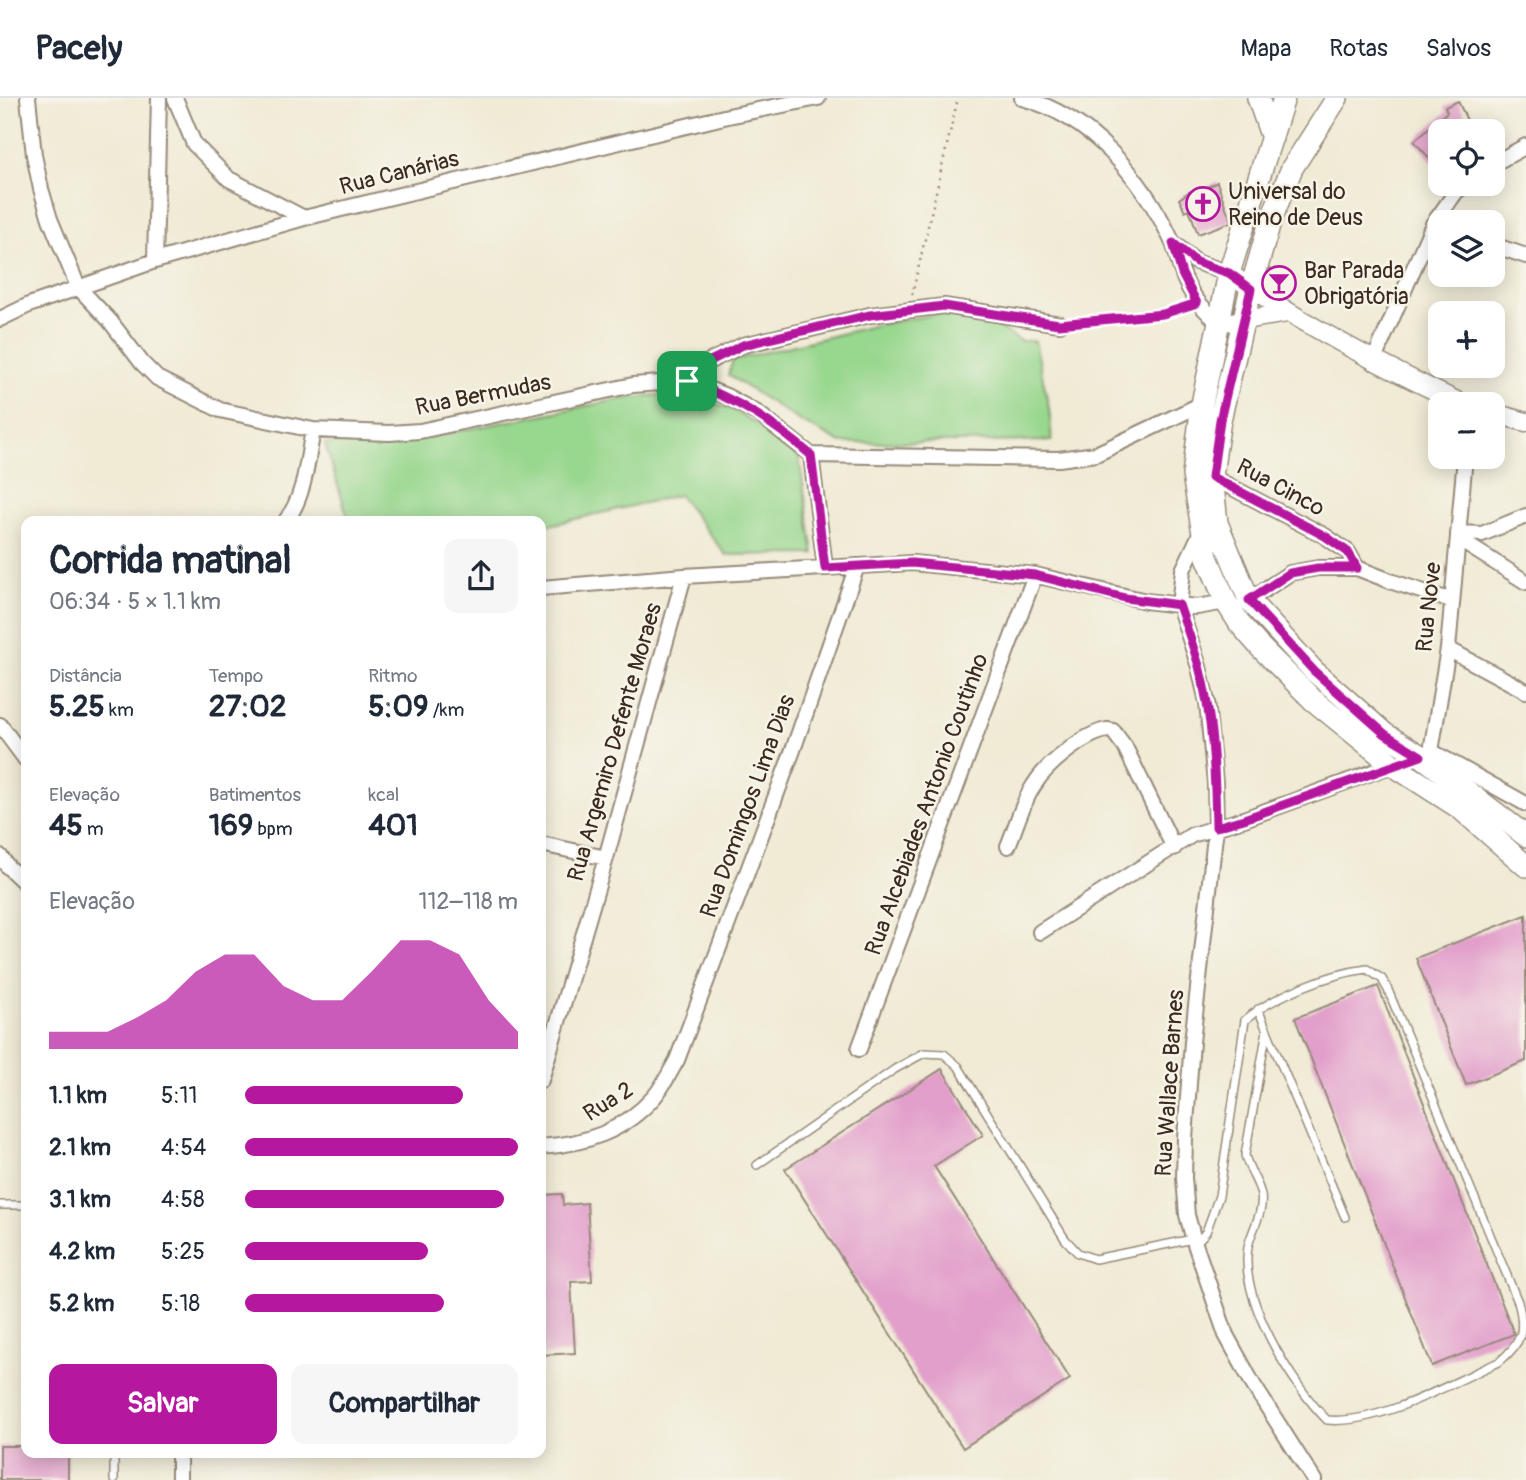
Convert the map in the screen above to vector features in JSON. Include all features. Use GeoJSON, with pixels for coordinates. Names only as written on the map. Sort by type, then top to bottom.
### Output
{"type":"FeatureCollection","features":[{"type":"Feature","properties":{"kind":"main road"},"geometry":{"type":"LineString","coordinates":[[1258,98],[1272,138]]}},
{"type":"Feature","properties":{"kind":"main road"},"geometry":{"type":"LineString","coordinates":[[1285,98],[1229,273],[1202,404],[1193,475],[1207,557],[1226,603],[1259,646],[1313,700],[1394,766],[1461,809],[1526,866]]}},
{"type":"Feature","properties":{"kind":"main road"},"geometry":{"type":"LineString","coordinates":[[1337,98],[1292,168],[1274,212],[1251,289],[1220,420],[1212,477],[1217,523],[1249,600],[1314,671],[1385,734],[1426,754],[1526,836]]}},
{"type":"Feature","properties":{"kind":"street"},"geometry":{"type":"LineString","coordinates":[[29,98],[34,155],[41,189],[50,219],[78,287]]}},
{"type":"Feature","properties":{"kind":"street"},"geometry":{"type":"LineString","coordinates":[[155,261],[159,98]]}},
{"type":"Feature","properties":{"kind":"street"},"geometry":{"type":"LineString","coordinates":[[175,98],[194,144],[229,179],[304,218]]}},
{"type":"Feature","properties":{"kind":"street","name":"Rua Canárias"},"geometry":{"type":"LineString","coordinates":[[0,319],[29,305],[155,261],[304,218],[728,116],[818,98]]}},
{"type":"Feature","properties":{"kind":"street"},"geometry":{"type":"LineString","coordinates":[[1030,99],[1070,118],[1095,136],[1144,194],[1173,243],[1182,274],[1197,303],[1219,323],[1287,313]]}},
{"type":"Feature","properties":{"kind":"street"},"geometry":{"type":"LineString","coordinates":[[1505,157],[1526,146]]}},
{"type":"Feature","properties":{"kind":"street"},"geometry":{"type":"LineString","coordinates":[[1173,243],[1196,262],[1229,273],[1287,313],[1373,362],[1437,392]]}},
{"type":"Feature","properties":{"kind":"street"},"geometry":{"type":"LineString","coordinates":[[1373,362],[1428,244]]}},
{"type":"Feature","properties":{"kind":"street"},"geometry":{"type":"LineString","coordinates":[[1505,249],[1526,257]]}},
{"type":"Feature","properties":{"kind":"street","name":"Rua Bermudas"},"geometry":{"type":"LineString","coordinates":[[78,287],[157,378],[220,410],[313,430],[389,433],[420,431],[633,385],[687,381],[726,396],[759,414],[811,455]]}},
{"type":"Feature","properties":{"kind":"street"},"geometry":{"type":"LineString","coordinates":[[687,381],[708,362],[743,345],[870,315],[909,309],[944,306],[1059,324]]}},
{"type":"Feature","properties":{"kind":"street"},"geometry":{"type":"LineString","coordinates":[[825,568],[811,455],[1059,459],[1096,454],[1202,404]]}},
{"type":"Feature","properties":{"kind":"street"},"geometry":{"type":"LineString","coordinates":[[1505,417],[1526,422]]}},
{"type":"Feature","properties":{"kind":"street"},"geometry":{"type":"LineString","coordinates":[[290,516],[299,499],[313,430]]}},
{"type":"Feature","properties":{"kind":"street","name":"Rua Nove"},"geometry":{"type":"LineString","coordinates":[[1426,754],[1448,649],[1464,469]]}},
{"type":"Feature","properties":{"kind":"street","name":"Rua Cinco"},"geometry":{"type":"LineString","coordinates":[[1212,477],[1325,536],[1348,552],[1357,568]]}},
{"type":"Feature","properties":{"kind":"street"},"geometry":{"type":"LineString","coordinates":[[1458,536],[1482,534],[1526,516]]}},
{"type":"Feature","properties":{"kind":"street","name":"Rua Wallace Barnes"},"geometry":{"type":"LineString","coordinates":[[1201,532],[1183,570],[1179,605],[1207,702],[1215,783],[1216,827],[1192,1042],[1185,1138],[1187,1215],[1226,1335],[1254,1386],[1314,1480]]}},
{"type":"Feature","properties":{"kind":"street"},"geometry":{"type":"LineString","coordinates":[[1458,536],[1526,582]]}},
{"type":"Feature","properties":{"kind":"street"},"geometry":{"type":"LineString","coordinates":[[546,588],[684,576],[912,563],[1035,575],[1125,598],[1179,605],[1209,607],[1226,603]]}},
{"type":"Feature","properties":{"kind":"street","name":"Rua Domingos Lima Dias"},"geometry":{"type":"LineString","coordinates":[[677,1060],[774,801],[857,566]]}},
{"type":"Feature","properties":{"kind":"street","name":"Rua Cinco"},"geometry":{"type":"LineString","coordinates":[[1249,600],[1290,573],[1318,568],[1357,568],[1452,601]]}},
{"type":"Feature","properties":{"kind":"street","name":"Rua Alcebiades Antonio Coutinho"},"geometry":{"type":"LineString","coordinates":[[859,1048],[1035,575]]}},
{"type":"Feature","properties":{"kind":"street","name":"Rua Argemiro Defente Moraes"},"geometry":{"type":"LineString","coordinates":[[546,1063],[684,576]]}},
{"type":"Feature","properties":{"kind":"street"},"geometry":{"type":"LineString","coordinates":[[1448,649],[1526,691]]}},
{"type":"Feature","properties":{"kind":"street"},"geometry":{"type":"LineString","coordinates":[[0,725],[21,753]]}},
{"type":"Feature","properties":{"kind":"street"},"geometry":{"type":"LineString","coordinates":[[1008,846],[1033,785],[1071,748],[1101,731],[1113,731],[1125,747],[1174,848]]}},
{"type":"Feature","properties":{"kind":"street"},"geometry":{"type":"LineString","coordinates":[[1040,932],[1192,835],[1426,754],[1526,804]]}},
{"type":"Feature","properties":{"kind":"street"},"geometry":{"type":"LineString","coordinates":[[546,846],[606,858]]}},
{"type":"Feature","properties":{"kind":"street"},"geometry":{"type":"LineString","coordinates":[[3,864],[21,880]]}},
{"type":"Feature","properties":{"kind":"street","name":"Rua 2"},"geometry":{"type":"LineString","coordinates":[[546,1146],[596,1138],[634,1117],[656,1096],[677,1060]]}},
{"type":"Feature","properties":{"kind":"street"},"geometry":{"type":"LineString","coordinates":[[179,1458],[179,1480]]}},
{"type":"Feature","properties":{"kind":"lane"},"geometry":{"type":"LineString","coordinates":[[757,1165],[895,1069],[924,1053],[935,1052],[951,1058],[958,1066],[1065,1239],[1078,1253],[1095,1259],[1194,1242],[1206,1232],[1219,1196],[1245,1020],[1258,1009],[1299,990],[1350,971],[1367,969],[1382,979],[1518,1302],[1523,1321],[1522,1334],[1512,1352],[1499,1363],[1389,1410],[1342,1421],[1327,1420],[1315,1408],[1280,1356],[1255,1306],[1247,1249],[1260,1208],[1261,1195],[1248,1169],[1245,1155],[1267,1030]]}},
{"type":"Feature","properties":{"kind":"lane"},"geometry":{"type":"LineString","coordinates":[[1258,1009],[1345,1217]]}},
{"type":"Feature","properties":{"kind":"lane"},"geometry":{"type":"LineString","coordinates":[[0,1205],[21,1205]]}},
{"type":"Feature","properties":{"kind":"lane"},"geometry":{"type":"LineString","coordinates":[[114,1458],[114,1480]]}},
{"type":"Feature","properties":{"kind":"path"},"geometry":{"type":"LineString","coordinates":[[909,309],[958,98]]}},
{"type":"Feature","properties":{"kind":"path"},"geometry":{"type":"LineString","coordinates":[[1059,324],[1150,316],[1197,303]]}},
{"type":"Feature","properties":{"kind":"green space"},"geometry":{"type":"Polygon","coordinates":[[[942,313],[984,319],[1021,341],[1035,341],[1049,409],[1052,441],[841,443],[800,421],[728,375],[733,360],[881,324],[942,313]]]}},
{"type":"Feature","properties":{"kind":"green space"},"geometry":{"type":"Polygon","coordinates":[[[686,392],[735,411],[785,441],[799,458],[814,554],[726,555],[679,495],[546,526],[546,516],[347,516],[325,444],[403,442],[622,399],[686,392]]]}},
{"type":"Feature","properties":{"kind":"building"},"geometry":{"type":"Polygon","coordinates":[[[1458,101],[1466,119],[1439,119],[1447,112],[1445,107],[1458,101]]]}},
{"type":"Feature","properties":{"kind":"building"},"geometry":{"type":"Polygon","coordinates":[[[1428,129],[1428,157],[1414,141],[1428,129]]]}},
{"type":"Feature","properties":{"kind":"building","name":"Universal do Reino de Deus"},"geometry":{"type":"Polygon","coordinates":[[[1217,182],[1231,222],[1198,234],[1189,209],[1185,211],[1179,199],[1189,192],[1204,189],[1217,182]]]}},
{"type":"Feature","properties":{"kind":"building","name":"Bar Parada Obrigatória"},"geometry":{"type":"Polygon","coordinates":[[[1270,269],[1288,276],[1281,294],[1275,290],[1270,269]]]}},
{"type":"Feature","properties":{"kind":"building"},"geometry":{"type":"Polygon","coordinates":[[[1526,915],[1526,1061],[1466,1085],[1416,958],[1526,915]]]}},
{"type":"Feature","properties":{"kind":"building"},"geometry":{"type":"Polygon","coordinates":[[[1378,986],[1514,1334],[1432,1366],[1295,1018],[1378,986]]]}},
{"type":"Feature","properties":{"kind":"building"},"geometry":{"type":"Polygon","coordinates":[[[942,1069],[983,1135],[934,1166],[1070,1379],[963,1448],[785,1169],[942,1069]]]}},
{"type":"Feature","properties":{"kind":"building"},"geometry":{"type":"Polygon","coordinates":[[[562,1194],[563,1205],[587,1203],[592,1281],[571,1282],[575,1353],[546,1355],[546,1195],[562,1194]]]}},
{"type":"Feature","properties":{"kind":"building"},"geometry":{"type":"Polygon","coordinates":[[[0,1446],[21,1446],[21,1458],[68,1458],[68,1480],[0,1480],[0,1446]]]}},
{"type":"Feature","properties":{"kind":"place","name":"Universal do Reino de Deus"},"geometry":{"type":"Point","coordinates":[1203,204]}},
{"type":"Feature","properties":{"kind":"place","name":"Bar Parada Obrigatória"},"geometry":{"type":"Point","coordinates":[1279,283]}},
{"type":"Feature","properties":{"kind":"route"},"geometry":{"type":"LineString","coordinates":[[1173,243],[1196,262],[1229,273],[1251,289],[1220,420],[1212,477],[1325,536],[1348,552],[1357,568],[1318,568],[1290,573],[1249,600],[1314,671],[1385,734],[1421,756],[1216,827],[1215,783],[1207,702],[1179,605],[1125,598],[1035,575],[912,563],[825,568],[811,455],[759,414],[726,396],[687,381],[708,362],[743,345],[813,327],[916,308],[944,306],[1059,324],[1163,314],[1197,303],[1182,274],[1173,243]]}}]}
